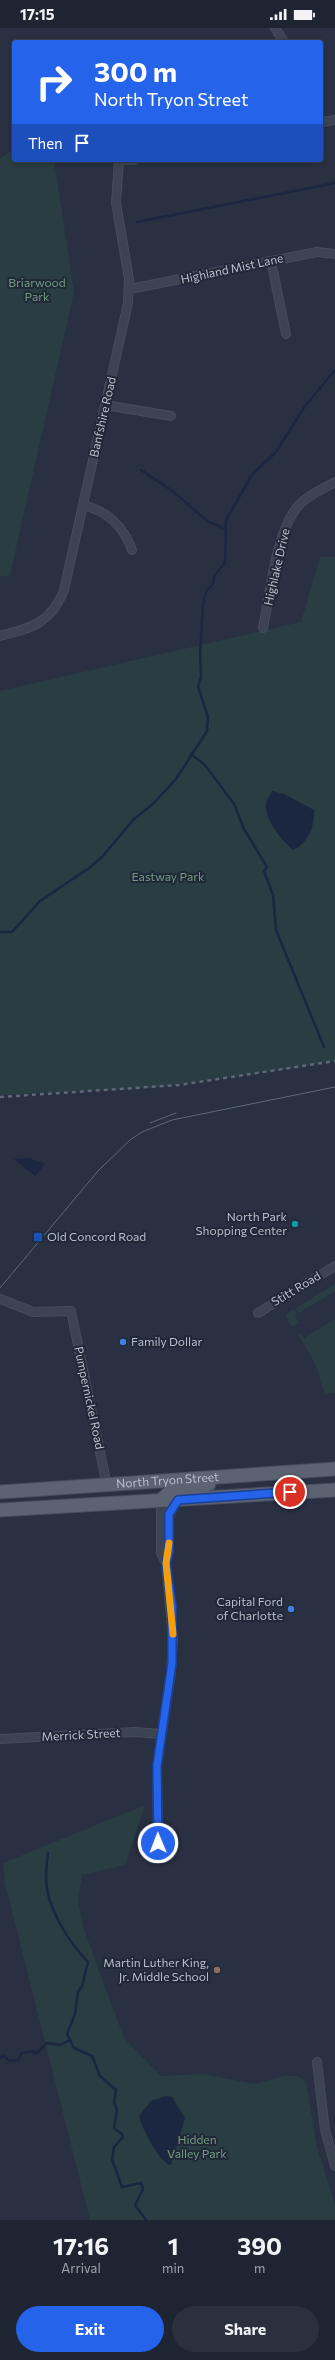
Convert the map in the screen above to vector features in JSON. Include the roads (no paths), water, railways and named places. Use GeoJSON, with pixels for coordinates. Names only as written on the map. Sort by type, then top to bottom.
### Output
{"type":"FeatureCollection","features":[{"type":"Feature","properties":{"kind":"main road","name":"North Tryon Street"},"geometry":{"type":"LineString","coordinates":[[0,1492],[107,1486],[335,1469]]}},
{"type":"Feature","properties":{"kind":"main road"},"geometry":{"type":"LineString","coordinates":[[161,1500],[171,1491],[191,1489],[242,1476]]}},
{"type":"Feature","properties":{"kind":"main road","name":"North Tryon Street"},"geometry":{"type":"LineString","coordinates":[[0,1510],[335,1490]]}},
{"type":"Feature","properties":{"kind":"street"},"geometry":{"type":"LineString","coordinates":[[275,28],[283,40]]}},
{"type":"Feature","properties":{"kind":"street"},"geometry":{"type":"LineString","coordinates":[[323,122],[335,120]]}},
{"type":"Feature","properties":{"kind":"street","name":"Banfshire Road"},"geometry":{"type":"LineString","coordinates":[[0,636],[32,627],[42,621],[55,607],[64,590],[130,289],[116,203],[119,162]]}},
{"type":"Feature","properties":{"kind":"street","name":"Highland Mist Lane"},"geometry":{"type":"LineString","coordinates":[[130,289],[317,252],[335,254]]}},
{"type":"Feature","properties":{"kind":"street"},"geometry":{"type":"LineString","coordinates":[[271,261],[286,334]]}},
{"type":"Feature","properties":{"kind":"street"},"geometry":{"type":"LineString","coordinates":[[105,405],[171,416]]}},
{"type":"Feature","properties":{"kind":"street","name":"Highlake Drive"},"geometry":{"type":"LineString","coordinates":[[263,628],[279,549],[290,516],[309,497],[335,482]]}},
{"type":"Feature","properties":{"kind":"street"},"geometry":{"type":"LineString","coordinates":[[83,505],[112,519],[127,538],[132,550]]}},
{"type":"Feature","properties":{"kind":"street","name":"Stitt Road"},"geometry":{"type":"LineString","coordinates":[[258,1313],[335,1266]]}},
{"type":"Feature","properties":{"kind":"street","name":"Pumpernickel Road"},"geometry":{"type":"LineString","coordinates":[[0,1299],[31,1312],[71,1310],[107,1486]]}},
{"type":"Feature","properties":{"kind":"street"},"geometry":{"type":"LineString","coordinates":[[161,1500],[161,1553],[166,1563]]}},
{"type":"Feature","properties":{"kind":"street"},"geometry":{"type":"LineString","coordinates":[[158,1843],[157,1766],[171,1672],[173,1638],[166,1563],[169,1552],[169,1514],[178,1500]]}},
{"type":"Feature","properties":{"kind":"street","name":"Merrick Street"},"geometry":{"type":"LineString","coordinates":[[0,1739],[135,1732],[161,1734]]}},
{"type":"Feature","properties":{"kind":"street"},"geometry":{"type":"LineString","coordinates":[[317,2062],[325,2130],[335,2166]]}},
{"type":"Feature","properties":{"kind":"water"},"geometry":{"type":"Polygon","coordinates":[[[272,791],[284,794],[314,810],[310,833],[303,843],[293,850],[279,836],[268,817],[266,803],[272,791]]]}},
{"type":"Feature","properties":{"kind":"water"},"geometry":{"type":"Polygon","coordinates":[[[29,1158],[45,1164],[35,1176],[14,1159],[29,1158]]]}},
{"type":"Feature","properties":{"kind":"water"},"geometry":{"type":"Polygon","coordinates":[[[166,2096],[172,2097],[185,2118],[171,2165],[167,2163],[157,2152],[143,2128],[139,2116],[151,2101],[166,2096]]]}},
{"type":"Feature","properties":{"kind":"waterway"},"geometry":{"type":"LineString","coordinates":[[137,222],[335,183]]}},
{"type":"Feature","properties":{"kind":"waterway"},"geometry":{"type":"LineString","coordinates":[[0,932],[12,932],[40,901],[89,868],[102,857],[134,819],[154,803],[176,779],[207,731],[208,717],[198,686],[201,677],[200,654],[203,605],[206,591],[213,584],[214,576],[225,563],[226,521],[252,475],[276,452],[305,406],[335,370]]}},
{"type":"Feature","properties":{"kind":"waterway"},"geometry":{"type":"LineString","coordinates":[[141,470],[174,492],[207,521],[226,529]]}},
{"type":"Feature","properties":{"kind":"waterway"},"geometry":{"type":"LineString","coordinates":[[191,754],[205,765],[234,804],[244,829],[267,867],[264,871],[273,895],[276,930],[324,1047]]}},
{"type":"Feature","properties":{"kind":"waterway"},"geometry":{"type":"LineString","coordinates":[[48,1853],[46,1868],[47,1888],[54,1912],[66,1934],[80,1954],[88,1962],[82,1986],[78,1992],[75,2014],[67,2034],[74,2048],[92,2056],[100,2076],[116,2090],[114,2102],[117,2110],[114,2128],[122,2134],[123,2137],[114,2147],[112,2159],[122,2187],[141,2183],[143,2189],[135,2205],[146,2220]]}},
{"type":"Feature","properties":{"kind":"waterway"},"geometry":{"type":"LineString","coordinates":[[0,2058],[3,2056],[10,2061],[18,2060],[22,2053],[33,2051],[36,2054],[47,2043],[60,2045],[70,2040]]}},
{"type":"Feature","properties":{"kind":"tram line"},"geometry":{"type":"LineString","coordinates":[[0,1288],[98,1171],[130,1140],[142,1132],[172,1120],[335,1087]]}},
{"type":"Feature","properties":{"kind":"tram line"},"geometry":{"type":"LineString","coordinates":[[150,1123],[176,1113]]}},
{"type":"Feature","properties":{"kind":"railway"},"geometry":{"type":"LineString","coordinates":[[0,1097],[179,1085],[335,1061]]}},
{"type":"Feature","properties":{"kind":"place","name":"North Park Shopping Center"},"geometry":{"type":"Point","coordinates":[295,1224]}},
{"type":"Feature","properties":{"kind":"place","name":"Old Concord Road"},"geometry":{"type":"Point","coordinates":[38,1237]}},
{"type":"Feature","properties":{"kind":"place","name":"Family Dollar"},"geometry":{"type":"Point","coordinates":[123,1342]}},
{"type":"Feature","properties":{"kind":"place","name":"Capital Ford of Charlotte"},"geometry":{"type":"Point","coordinates":[291,1609]}},
{"type":"Feature","properties":{"kind":"place","name":"Martin Luther King, Jr. Middle School"},"geometry":{"type":"Point","coordinates":[217,1970]}},
{"type":"Feature","properties":{"kind":"park label","name":"Briarwood Park"},"geometry":{"type":"Point","coordinates":[37,290]}},
{"type":"Feature","properties":{"kind":"park label","name":"Eastway Park"},"geometry":{"type":"Point","coordinates":[168,877]}},
{"type":"Feature","properties":{"kind":"park label","name":"Hidden Valley Park"},"geometry":{"type":"Point","coordinates":[197,2147]}}]}
